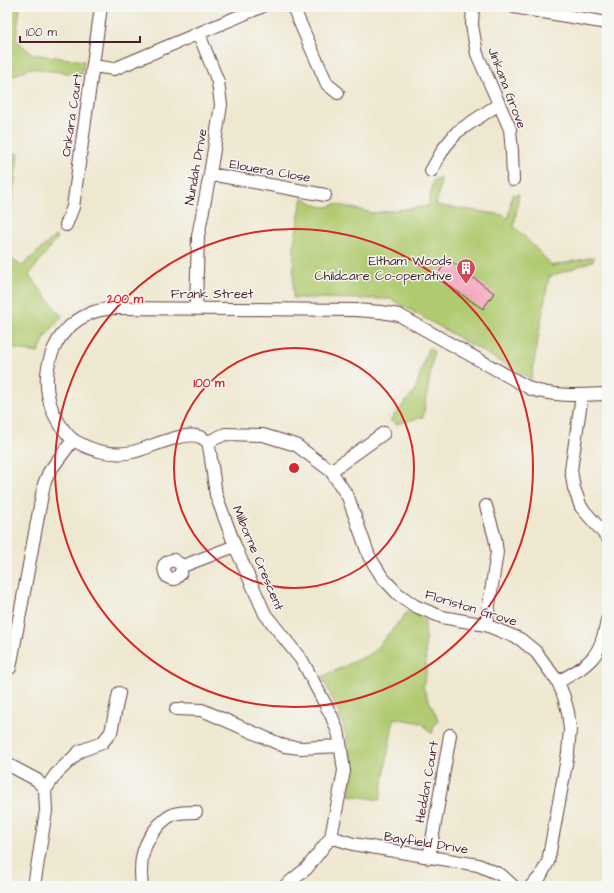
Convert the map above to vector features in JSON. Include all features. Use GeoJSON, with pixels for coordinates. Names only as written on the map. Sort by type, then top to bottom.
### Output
{"type":"FeatureCollection","features":[{"type":"Feature","properties":{"kind":"street","name":"Onkara Court"},"geometry":{"type":"LineString","coordinates":[[66,226],[73,207],[101,7]]}},
{"type":"Feature","properties":{"kind":"street"},"geometry":{"type":"LineString","coordinates":[[93,66],[114,69],[261,7]]}},
{"type":"Feature","properties":{"kind":"street"},"geometry":{"type":"LineString","coordinates":[[293,7],[327,84],[338,93]]}},
{"type":"Feature","properties":{"kind":"street","name":"Jinkana Grove"},"geometry":{"type":"LineString","coordinates":[[473,7],[472,25],[477,54],[510,129],[513,180]]}},
{"type":"Feature","properties":{"kind":"street"},"geometry":{"type":"LineString","coordinates":[[514,7],[535,9],[607,23]]}},
{"type":"Feature","properties":{"kind":"street","name":"Nundah Drive"},"geometry":{"type":"LineString","coordinates":[[196,308],[198,236],[221,105],[218,82],[199,34]]}},
{"type":"Feature","properties":{"kind":"street"},"geometry":{"type":"LineString","coordinates":[[431,171],[444,148],[457,132],[499,104]]}},
{"type":"Feature","properties":{"kind":"street","name":"Elouera Close"},"geometry":{"type":"LineString","coordinates":[[210,174],[325,195]]}},
{"type":"Feature","properties":{"kind":"street","name":"Frank Street"},"geometry":{"type":"LineString","coordinates":[[208,442],[199,436],[189,436],[168,440],[133,452],[115,454],[99,451],[73,440],[57,421],[48,399],[47,372],[53,348],[68,328],[92,313],[104,309],[196,308],[356,310],[381,312],[399,315],[531,389],[546,394],[607,394]]}},
{"type":"Feature","properties":{"kind":"street"},"geometry":{"type":"LineString","coordinates":[[582,395],[571,470],[574,488],[581,506],[607,537]]}},
{"type":"Feature","properties":{"kind":"street"},"geometry":{"type":"LineString","coordinates":[[331,471],[384,432]]}},
{"type":"Feature","properties":{"kind":"street","name":"Floriston Grove"},"geometry":{"type":"LineString","coordinates":[[208,442],[225,434],[263,434],[296,445],[331,471],[348,497],[369,556],[382,577],[398,594],[415,606],[442,617],[486,625],[520,639],[536,652],[558,682],[568,712],[570,729],[568,753],[548,862],[540,877],[531,886]]}},
{"type":"Feature","properties":{"kind":"street"},"geometry":{"type":"LineString","coordinates":[[10,668],[44,484],[49,472],[73,440]]}},
{"type":"Feature","properties":{"kind":"street","name":"Milborne Crescent"},"geometry":{"type":"LineString","coordinates":[[208,442],[216,495],[235,546],[265,614],[303,662],[332,717],[340,746],[344,771],[330,837],[307,868],[284,886]]}},
{"type":"Feature","properties":{"kind":"street"},"geometry":{"type":"LineString","coordinates":[[486,506],[495,538],[497,552],[486,625]]}},
{"type":"Feature","properties":{"kind":"street"},"geometry":{"type":"LineString","coordinates":[[183,566],[235,546]]}},
{"type":"Feature","properties":{"kind":"street"},"geometry":{"type":"LineString","coordinates":[[558,682],[584,668],[599,650],[606,627]]}},
{"type":"Feature","properties":{"kind":"street"},"geometry":{"type":"LineString","coordinates":[[44,790],[56,774],[80,751],[102,743],[111,732],[119,693]]}},
{"type":"Feature","properties":{"kind":"street"},"geometry":{"type":"LineString","coordinates":[[176,709],[202,710],[284,746],[301,748],[340,746]]}},
{"type":"Feature","properties":{"kind":"street","name":"Heddon Court"},"geometry":{"type":"LineString","coordinates":[[429,858],[450,736]]}},
{"type":"Feature","properties":{"kind":"street"},"geometry":{"type":"LineString","coordinates":[[7,764],[37,780],[44,790],[46,811],[34,886]]}},
{"type":"Feature","properties":{"kind":"street"},"geometry":{"type":"LineString","coordinates":[[142,886],[140,873],[142,855],[150,835],[164,820],[174,814],[196,812]]}},
{"type":"Feature","properties":{"kind":"street","name":"Bayfield Drive"},"geometry":{"type":"LineString","coordinates":[[330,837],[353,844],[478,866],[501,875],[513,886]]}},
{"type":"Feature","properties":{"kind":"green space"},"geometry":{"type":"Polygon","coordinates":[[[7,7],[20,7],[16,40],[32,54],[84,61],[82,75],[30,68],[11,77],[7,104],[7,7]]]}},
{"type":"Feature","properties":{"kind":"green space"},"geometry":{"type":"Polygon","coordinates":[[[7,152],[18,154],[7,238],[7,152]]]}},
{"type":"Feature","properties":{"kind":"green space"},"geometry":{"type":"Polygon","coordinates":[[[441,179],[436,205],[504,215],[508,219],[512,195],[519,194],[514,226],[551,264],[551,266],[594,257],[593,261],[549,277],[531,379],[391,299],[293,298],[294,244],[302,198],[322,207],[335,204],[373,213],[428,206],[433,181],[441,179]]]}},
{"type":"Feature","properties":{"kind":"green space"},"geometry":{"type":"Polygon","coordinates":[[[55,236],[57,238],[29,275],[62,317],[46,335],[38,353],[7,347],[7,256],[22,266],[55,236]]]}},
{"type":"Feature","properties":{"kind":"green space"},"geometry":{"type":"Polygon","coordinates":[[[428,348],[434,351],[423,417],[396,424],[390,420],[415,391],[428,348]]]}},
{"type":"Feature","properties":{"kind":"green space"},"geometry":{"type":"Polygon","coordinates":[[[409,610],[425,619],[426,674],[423,687],[438,720],[434,726],[432,734],[422,723],[394,718],[380,800],[349,795],[349,747],[336,707],[322,677],[372,653],[409,610]]]}},
{"type":"Feature","properties":{"kind":"building","name":"Eltham Woods Childcare Co-operative"},"geometry":{"type":"Polygon","coordinates":[[[448,259],[494,293],[483,309],[436,277],[448,259]]]}},
{"type":"Feature","properties":{"kind":"place","name":"Eltham Woods Childcare Co-operative"},"geometry":{"type":"Point","coordinates":[466,285]}}]}
